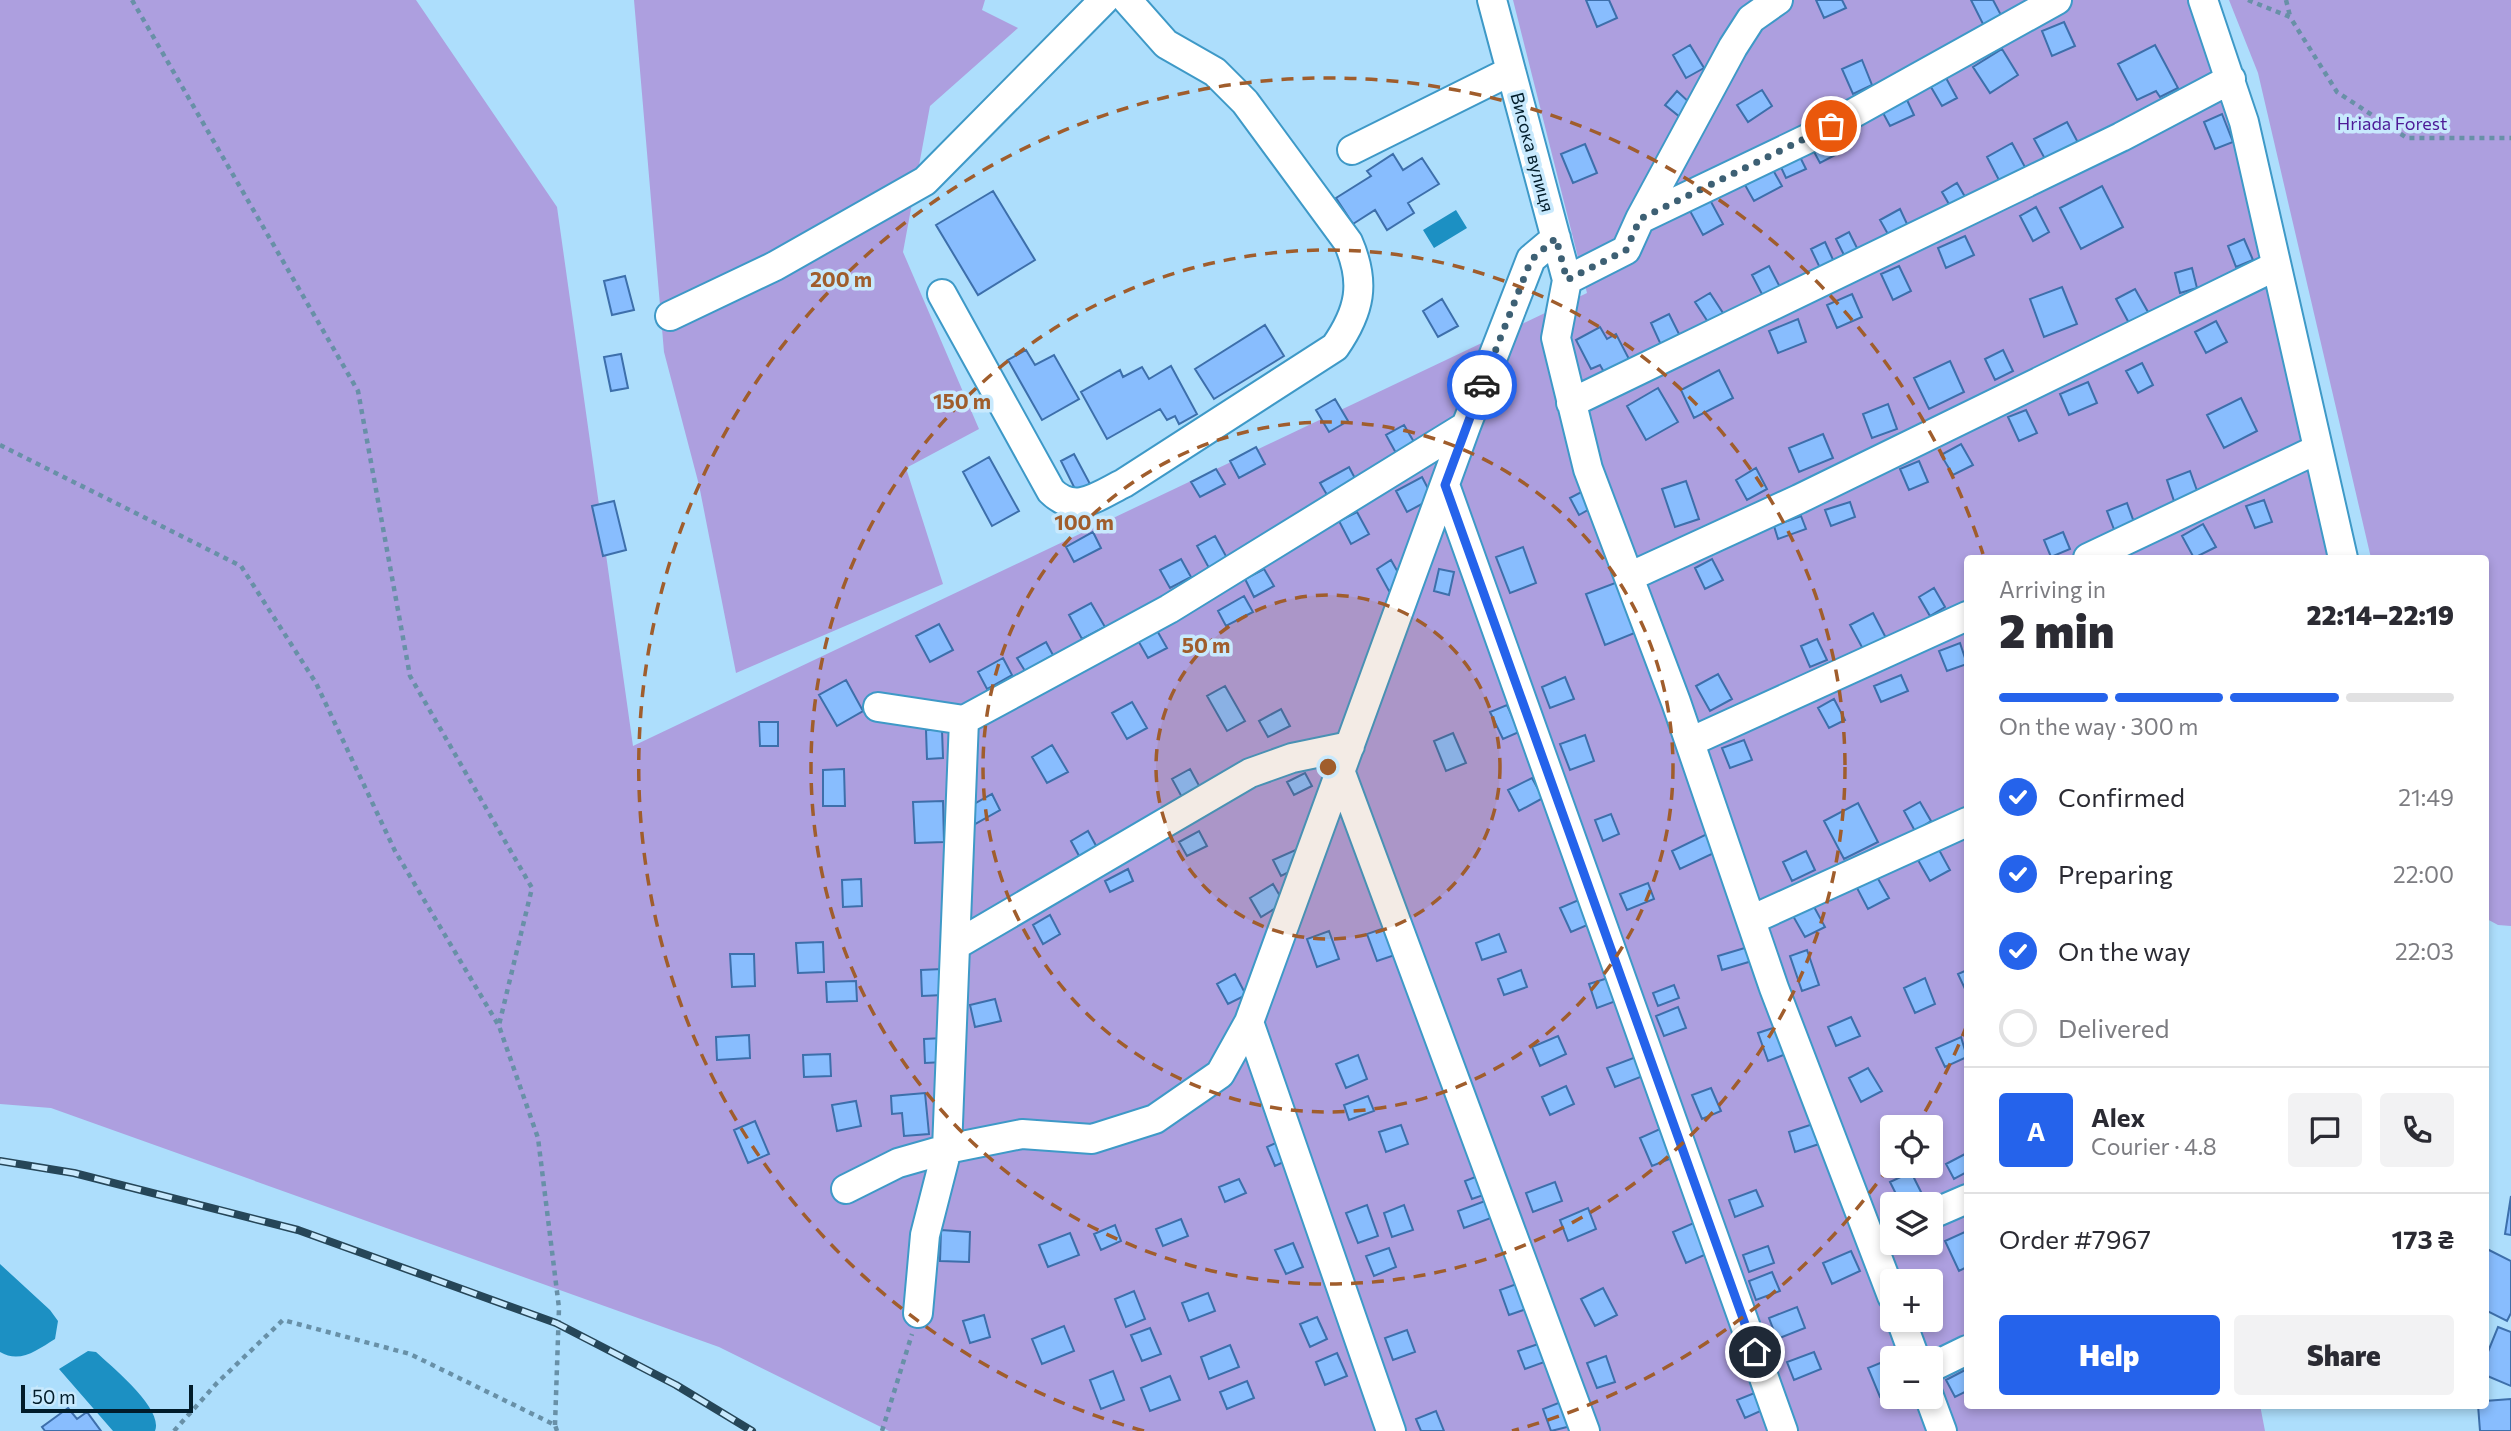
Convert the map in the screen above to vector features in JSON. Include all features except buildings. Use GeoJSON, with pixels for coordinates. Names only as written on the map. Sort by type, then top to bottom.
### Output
{"type":"FeatureCollection","features":[{"type":"Feature","properties":{"kind":"street"},"geometry":{"type":"LineString","coordinates":[[670,316],[775,265],[925,181],[1104,0]]}},
{"type":"Feature","properties":{"kind":"street"},"geometry":{"type":"LineString","coordinates":[[942,294],[1051,491],[1061,501],[1074,505],[1088,502],[1124,483],[1335,347],[1350,325],[1359,294],[1359,267],[1348,242],[1245,102],[1216,72],[1166,44],[1127,0]]}},
{"type":"Feature","properties":{"kind":"street","name":"Висока вулиця"},"geometry":{"type":"LineString","coordinates":[[1492,0],[1567,280]]}},
{"type":"Feature","properties":{"kind":"street"},"geometry":{"type":"LineString","coordinates":[[1779,0],[1751,19],[1733,47],[1626,250],[1567,280],[1556,338],[1588,469],[1690,743],[1751,920],[1880,1234]]}},
{"type":"Feature","properties":{"kind":"street"},"geometry":{"type":"LineString","coordinates":[[1640,219],[1807,139],[2057,0]]}},
{"type":"Feature","properties":{"kind":"street"},"geometry":{"type":"LineString","coordinates":[[2203,0],[2244,122],[2342,555]]}},
{"type":"Feature","properties":{"kind":"street"},"geometry":{"type":"LineString","coordinates":[[1352,150],[1511,71]]}},
{"type":"Feature","properties":{"kind":"street"},"geometry":{"type":"LineString","coordinates":[[1571,403],[2121,137],[2231,79]]}},
{"type":"Feature","properties":{"kind":"street"},"geometry":{"type":"LineString","coordinates":[[846,1189],[898,1163],[947,1149],[1022,1135],[1092,1139],[1155,1119],[1220,1074],[1249,1022],[1466,426],[1531,260],[1556,238]]}},
{"type":"Feature","properties":{"kind":"street"},"geometry":{"type":"LineString","coordinates":[[1629,578],[1799,499],[2276,266]]}},
{"type":"Feature","properties":{"kind":"street"},"geometry":{"type":"LineString","coordinates":[[878,706],[964,720],[1169,609],[1466,426]]}},
{"type":"Feature","properties":{"kind":"street"},"geometry":{"type":"LineString","coordinates":[[2094,555],[2318,449]]}},
{"type":"Feature","properties":{"kind":"street"},"geometry":{"type":"LineString","coordinates":[[1445,485],[1783,1431]]}},
{"type":"Feature","properties":{"kind":"street"},"geometry":{"type":"LineString","coordinates":[[1690,743],[1964,617]]}},
{"type":"Feature","properties":{"kind":"street"},"geometry":{"type":"LineString","coordinates":[[918,1313],[925,1235],[947,1149],[964,720]]}},
{"type":"Feature","properties":{"kind":"street"},"geometry":{"type":"LineString","coordinates":[[956,944],[1250,773],[1293,758],[1350,746]]}},
{"type":"Feature","properties":{"kind":"street"},"geometry":{"type":"LineString","coordinates":[[1341,773],[1585,1431]]}},
{"type":"Feature","properties":{"kind":"street"},"geometry":{"type":"LineString","coordinates":[[1751,920],[1964,822]]}},
{"type":"Feature","properties":{"kind":"street"},"geometry":{"type":"LineString","coordinates":[[1249,1022],[1391,1431]]}},
{"type":"Feature","properties":{"kind":"street"},"geometry":{"type":"LineString","coordinates":[[1943,1209],[1964,1200]]}},
{"type":"Feature","properties":{"kind":"street"},"geometry":{"type":"LineString","coordinates":[[1943,1361],[1964,1351]]}},
{"type":"Feature","properties":{"kind":"street"},"geometry":{"type":"LineString","coordinates":[[1934,1409],[1942,1431]]}},
{"type":"Feature","properties":{"kind":"path"},"geometry":{"type":"LineString","coordinates":[[132,0],[358,391],[410,676],[532,888],[499,1026]]}},
{"type":"Feature","properties":{"kind":"path"},"geometry":{"type":"LineString","coordinates":[[2248,0],[2290,17]]}},
{"type":"Feature","properties":{"kind":"path"},"geometry":{"type":"LineString","coordinates":[[2286,0],[2290,17],[2337,92],[2407,138],[2511,138]]}},
{"type":"Feature","properties":{"kind":"path"},"geometry":{"type":"LineString","coordinates":[[0,445],[242,566],[316,683],[395,851],[499,1026],[538,1138],[559,1308],[556,1428],[410,1354],[283,1320],[217,1383],[174,1431]]}},
{"type":"Feature","properties":{"kind":"path"},"geometry":{"type":"LineString","coordinates":[[883,1431],[918,1313]]}},
{"type":"Feature","properties":{"kind":"green space"},"geometry":{"type":"Polygon","coordinates":[[[0,0],[416,0],[557,207],[633,746],[1587,293],[1513,0],[2193,0],[2239,132],[2336,555],[1964,555],[1964,1409],[2261,1409],[2265,1431],[889,1431],[719,1347],[51,1108],[0,1104],[0,0]]]}},
{"type":"Feature","properties":{"kind":"green space"},"geometry":{"type":"Polygon","coordinates":[[[634,0],[985,0],[982,10],[1018,28],[930,106],[903,252],[979,429],[906,468],[943,584],[736,673],[699,485],[664,352],[634,0]]]}},
{"type":"Feature","properties":{"kind":"green space","name":"Hriada Forest"},"geometry":{"type":"Polygon","coordinates":[[[2229,0],[2511,0],[2511,926],[2498,925],[2489,920],[2489,555],[2370,555],[2258,73],[2229,0]]]}},
{"type":"Feature","properties":{"kind":"water"},"geometry":{"type":"Polygon","coordinates":[[[1456,210],[1467,228],[1434,248],[1423,230],[1456,210]]]}},
{"type":"Feature","properties":{"kind":"water"},"geometry":{"type":"Polygon","coordinates":[[[0,1264],[50,1310],[58,1321],[55,1339],[21,1356],[14,1357],[0,1352],[0,1264]]]}},
{"type":"Feature","properties":{"kind":"water"},"geometry":{"type":"Polygon","coordinates":[[[88,1351],[96,1352],[145,1400],[156,1422],[155,1431],[113,1431],[59,1369],[88,1351]]]}},
{"type":"Feature","properties":{"kind":"railway"},"geometry":{"type":"LineString","coordinates":[[0,1161],[74,1173],[298,1230],[556,1323],[676,1385],[752,1431]]}},
{"type":"Feature","properties":{"kind":"way so far"},"geometry":{"type":"LineString","coordinates":[[1482,385],[1531,260],[1556,238],[1567,280],[1626,250],[1640,219],[1831,126]]}},
{"type":"Feature","properties":{"kind":"route"},"geometry":{"type":"LineString","coordinates":[[1482,385],[1445,485],[1755,1352]]}}]}
